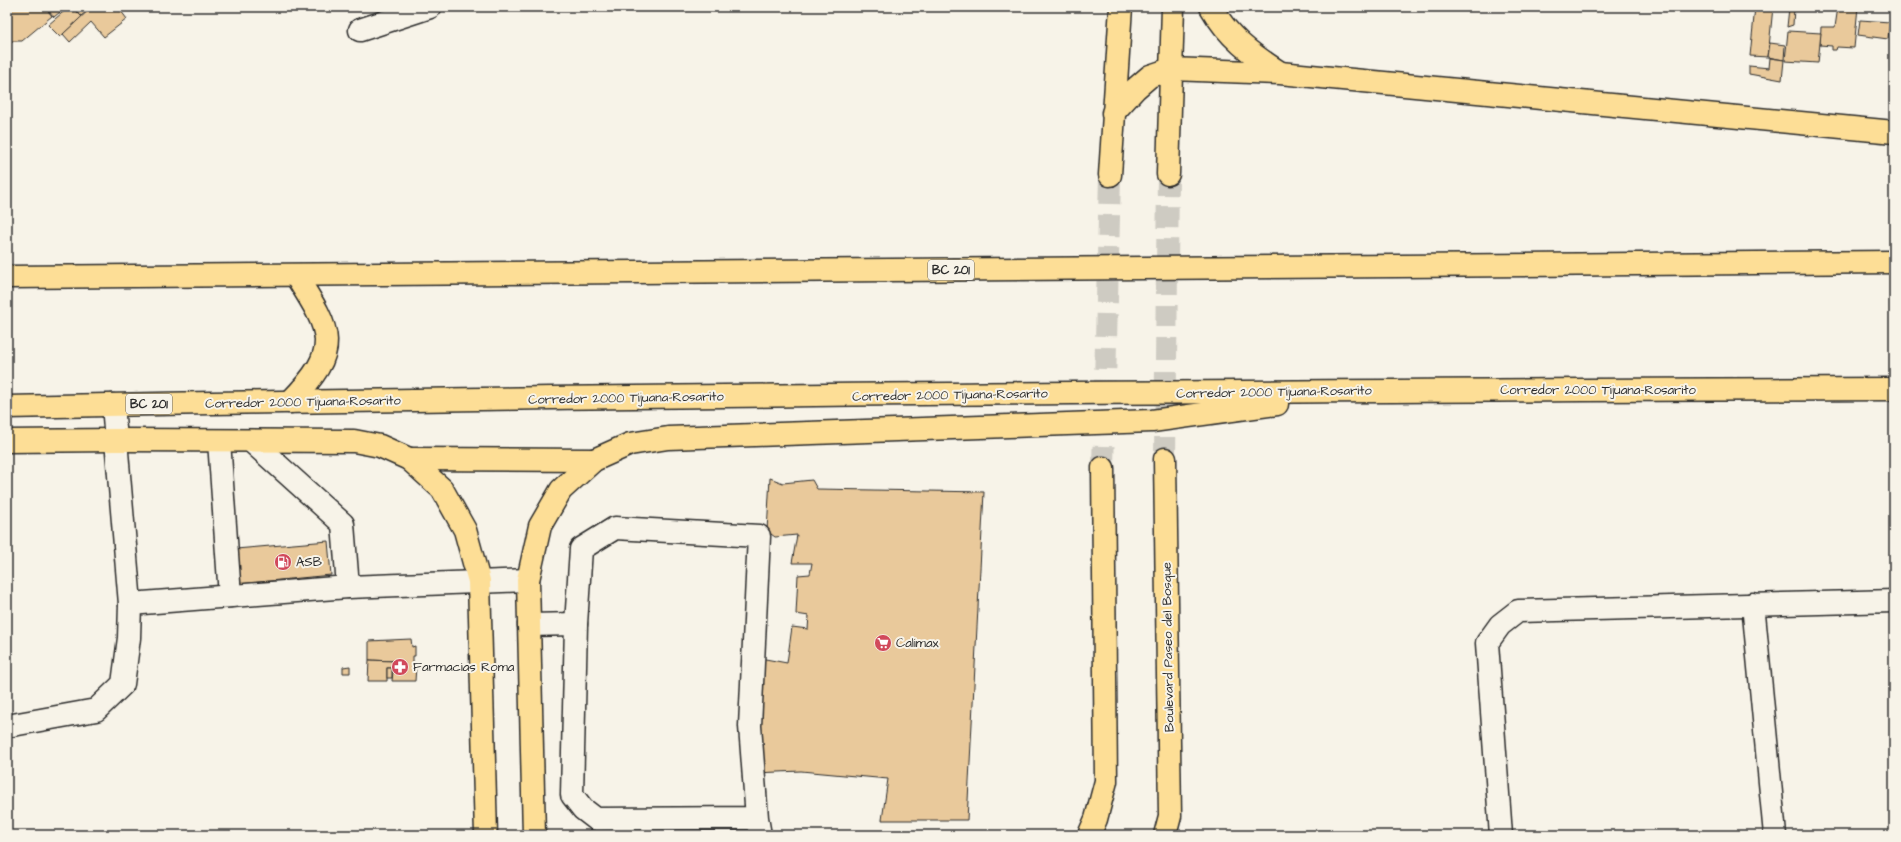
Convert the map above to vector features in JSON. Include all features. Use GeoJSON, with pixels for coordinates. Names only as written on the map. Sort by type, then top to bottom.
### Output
{"type":"FeatureCollection","features":[{"type":"Feature","properties":{"kind":"main road"},"geometry":{"type":"LineString","coordinates":[[1110,175],[1121,7]]}},
{"type":"Feature","properties":{"kind":"main road"},"geometry":{"type":"LineString","coordinates":[[1168,174],[1173,7]]}},
{"type":"Feature","properties":{"kind":"main road"},"geometry":{"type":"LineString","coordinates":[[1211,7],[1231,35],[1251,55],[1280,73]]}},
{"type":"Feature","properties":{"kind":"main road"},"geometry":{"type":"LineString","coordinates":[[1113,113],[1135,89],[1150,76],[1171,69],[1280,73],[1894,132]]}},
{"type":"Feature","properties":{"kind":"main road","name":"BC 201"},"geometry":{"type":"LineString","coordinates":[[7,277],[296,276],[1894,262]]}},
{"type":"Feature","properties":{"kind":"main road"},"geometry":{"type":"LineString","coordinates":[[290,402],[313,377],[323,361],[326,346],[324,326],[296,276]]}},
{"type":"Feature","properties":{"kind":"main road","name":"Corredor 2000 Tijuana-Rosarito"},"geometry":{"type":"LineString","coordinates":[[7,407],[290,402],[1369,391],[1894,390]]}},
{"type":"Feature","properties":{"kind":"main road"},"geometry":{"type":"LineString","coordinates":[[534,835],[528,580],[540,526],[561,490],[594,460],[630,444],[668,438],[1152,421],[1369,391]]}},
{"type":"Feature","properties":{"kind":"main road"},"geometry":{"type":"LineString","coordinates":[[7,441],[354,441],[380,446],[409,459],[442,489],[465,530],[479,581],[486,835]]}},
{"type":"Feature","properties":{"kind":"main road","name":"Boulevard Paseo del Bosque"},"geometry":{"type":"LineString","coordinates":[[1165,458],[1170,816],[1165,835]]}},
{"type":"Feature","properties":{"kind":"main road"},"geometry":{"type":"LineString","coordinates":[[409,459],[594,460]]}},
{"type":"Feature","properties":{"kind":"main road"},"geometry":{"type":"LineString","coordinates":[[1089,835],[1096,819],[1106,781],[1103,468]]}},
{"type":"Feature","properties":{"kind":"street"},"geometry":{"type":"LineString","coordinates":[[360,30],[430,7]]}},
{"type":"Feature","properties":{"kind":"street"},"geometry":{"type":"LineString","coordinates":[[7,726],[96,710],[123,684],[129,638],[130,604],[113,405]]}},
{"type":"Feature","properties":{"kind":"street"},"geometry":{"type":"LineString","coordinates":[[218,441],[230,596]]}},
{"type":"Feature","properties":{"kind":"street"},"geometry":{"type":"LineString","coordinates":[[251,441],[343,524],[348,587]]}},
{"type":"Feature","properties":{"kind":"street"},"geometry":{"type":"LineString","coordinates":[[615,528],[760,536],[750,726],[758,826],[596,819],[583,809],[572,794],[576,624],[580,549],[615,528]]}},
{"type":"Feature","properties":{"kind":"street"},"geometry":{"type":"LineString","coordinates":[[130,604],[348,587],[528,580]]}},
{"type":"Feature","properties":{"kind":"street"},"geometry":{"type":"LineString","coordinates":[[1502,835],[1487,643],[1500,624],[1518,611],[1894,601]]}},
{"type":"Feature","properties":{"kind":"street"},"geometry":{"type":"LineString","coordinates":[[1753,604],[1775,835]]}},
{"type":"Feature","properties":{"kind":"street"},"geometry":{"type":"LineString","coordinates":[[529,625],[576,624]]}},
{"type":"Feature","properties":{"kind":"building"},"geometry":{"type":"Polygon","coordinates":[[[14,7],[45,7],[52,16],[22,41],[7,41],[7,13],[14,7]]]}},
{"type":"Feature","properties":{"kind":"building"},"geometry":{"type":"Polygon","coordinates":[[[45,7],[66,7],[54,17],[45,7]]]}},
{"type":"Feature","properties":{"kind":"building"},"geometry":{"type":"Polygon","coordinates":[[[69,7],[73,7],[82,17],[60,37],[48,25],[69,7]]]}},
{"type":"Feature","properties":{"kind":"building"},"geometry":{"type":"Polygon","coordinates":[[[73,7],[92,7],[81,16],[73,7]]]}},
{"type":"Feature","properties":{"kind":"building"},"geometry":{"type":"Polygon","coordinates":[[[92,7],[102,7],[105,10],[107,8],[106,7],[118,7],[127,19],[104,37],[91,22],[70,42],[63,34],[92,7]]]}},
{"type":"Feature","properties":{"kind":"building"},"geometry":{"type":"Polygon","coordinates":[[[1755,7],[1773,7],[1768,57],[1750,56],[1755,7]]]}},
{"type":"Feature","properties":{"kind":"building"},"geometry":{"type":"Polygon","coordinates":[[[1838,7],[1858,7],[1854,48],[1837,47],[1836,50],[1832,50],[1832,46],[1820,45],[1821,27],[1835,27],[1838,7]]]}},
{"type":"Feature","properties":{"kind":"building"},"geometry":{"type":"Polygon","coordinates":[[[1789,8],[1794,8],[1793,25],[1787,27],[1789,8]]]}},
{"type":"Feature","properties":{"kind":"building"},"geometry":{"type":"Polygon","coordinates":[[[1860,20],[1890,22],[1888,39],[1858,35],[1860,20]]]}},
{"type":"Feature","properties":{"kind":"building"},"geometry":{"type":"Polygon","coordinates":[[[1788,31],[1821,33],[1818,63],[1785,61],[1788,31]]]}},
{"type":"Feature","properties":{"kind":"building"},"geometry":{"type":"Polygon","coordinates":[[[1770,43],[1785,45],[1784,60],[1768,57],[1770,43]]]}},
{"type":"Feature","properties":{"kind":"building"},"geometry":{"type":"Polygon","coordinates":[[[1770,58],[1784,60],[1782,80],[1749,74],[1749,66],[1769,68],[1770,58]]]}},
{"type":"Feature","properties":{"kind":"building","name":"Calimax"},"geometry":{"type":"Polygon","coordinates":[[[770,478],[783,483],[812,480],[817,489],[984,492],[967,820],[882,820],[888,779],[801,771],[755,773],[760,658],[787,663],[792,627],[808,629],[809,616],[796,614],[798,575],[810,574],[812,563],[792,563],[797,535],[775,537],[767,531],[770,478]]]}},
{"type":"Feature","properties":{"kind":"building","name":"ASB"},"geometry":{"type":"Polygon","coordinates":[[[328,541],[331,575],[239,584],[236,549],[328,541]]]}},
{"type":"Feature","properties":{"kind":"building"},"geometry":{"type":"Polygon","coordinates":[[[411,639],[412,647],[415,646],[413,666],[416,666],[415,681],[392,681],[394,661],[369,660],[369,641],[411,639]]]}},
{"type":"Feature","properties":{"kind":"building"},"geometry":{"type":"Polygon","coordinates":[[[369,660],[394,661],[394,668],[387,668],[387,681],[368,681],[369,660]]]}},
{"type":"Feature","properties":{"kind":"building"},"geometry":{"type":"Polygon","coordinates":[[[350,666],[350,673],[343,673],[343,667],[350,666]]]}},
{"type":"Feature","properties":{"kind":"building"},"geometry":{"type":"Polygon","coordinates":[[[387,668],[392,668],[392,678],[387,678],[387,668]]]}},
{"type":"Feature","properties":{"kind":"tunnel"},"geometry":{"type":"LineString","coordinates":[[1165,459],[1168,174]]}},
{"type":"Feature","properties":{"kind":"tunnel"},"geometry":{"type":"LineString","coordinates":[[1103,468],[1110,175]]}},
{"type":"Feature","properties":{"kind":"place","name":"ASB"},"geometry":{"type":"Point","coordinates":[283,562]}},
{"type":"Feature","properties":{"kind":"place","name":"Calimax"},"geometry":{"type":"Point","coordinates":[883,643]}},
{"type":"Feature","properties":{"kind":"place","name":"Farmacias Roma"},"geometry":{"type":"Point","coordinates":[400,667]}}]}
